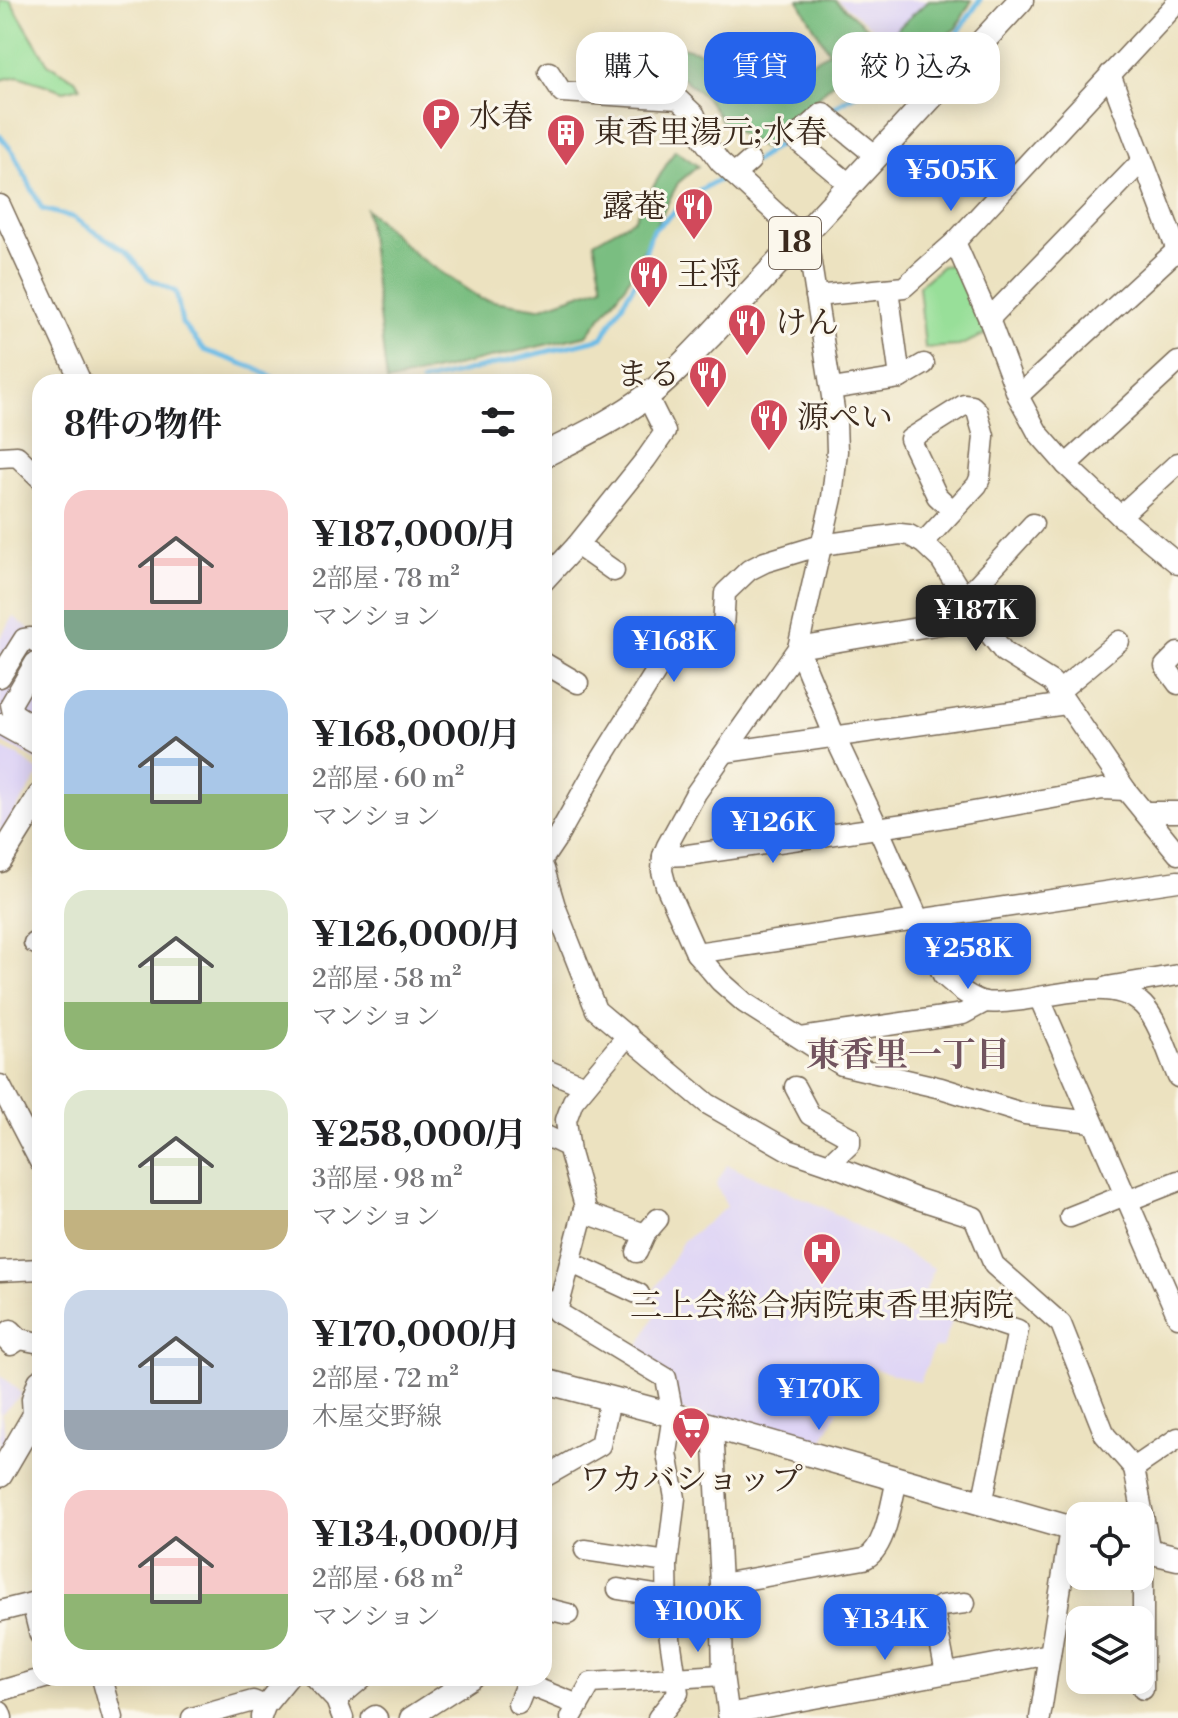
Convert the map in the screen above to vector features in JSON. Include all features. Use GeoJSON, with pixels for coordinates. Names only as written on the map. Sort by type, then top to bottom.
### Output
{"type":"FeatureCollection","features":[{"type":"Feature","properties":{"kind":"main road","name":"18"},"geometry":{"type":"LineString","coordinates":[[552,451],[647,396],[710,336],[1021,0]]}},
{"type":"Feature","properties":{"kind":"main road"},"geometry":{"type":"LineString","coordinates":[[0,860],[32,809]]}},
{"type":"Feature","properties":{"kind":"main road"},"geometry":{"type":"LineString","coordinates":[[552,1384],[673,1415],[1066,1527]]}},
{"type":"Feature","properties":{"kind":"main road"},"geometry":{"type":"LineString","coordinates":[[0,1475],[32,1420]]}},
{"type":"Feature","properties":{"kind":"main road"},"geometry":{"type":"LineString","coordinates":[[1154,1552],[1178,1558]]}},
{"type":"Feature","properties":{"kind":"street"},"geometry":{"type":"LineString","coordinates":[[816,296],[904,287],[955,242],[1176,5]]}},
{"type":"Feature","properties":{"kind":"street"},"geometry":{"type":"LineString","coordinates":[[549,72],[562,92],[678,99],[695,115],[700,135],[720,162],[801,236],[809,251],[836,422],[837,451],[832,498],[798,648],[696,793],[663,856],[662,871],[666,886],[696,953],[720,981],[745,1003],[842,1065],[941,1088],[1025,1114],[1092,1122]]}},
{"type":"Feature","properties":{"kind":"street"},"geometry":{"type":"LineString","coordinates":[[1018,396],[1178,252],[1169,203],[1142,161],[1110,74]]}},
{"type":"Feature","properties":{"kind":"street"},"geometry":{"type":"LineString","coordinates":[[849,184],[794,138],[823,113],[876,156]]}},
{"type":"Feature","properties":{"kind":"street"},"geometry":{"type":"LineString","coordinates":[[734,175],[750,161]]}},
{"type":"Feature","properties":{"kind":"street"},"geometry":{"type":"LineString","coordinates":[[989,319],[1142,161]]}},
{"type":"Feature","properties":{"kind":"street"},"geometry":{"type":"LineString","coordinates":[[0,205],[77,374]]}},
{"type":"Feature","properties":{"kind":"street"},"geometry":{"type":"LineString","coordinates":[[955,242],[1018,396],[1038,433],[1066,465],[1120,516],[1178,564]]}},
{"type":"Feature","properties":{"kind":"street"},"geometry":{"type":"LineString","coordinates":[[888,289],[900,378]]}},
{"type":"Feature","properties":{"kind":"street"},"geometry":{"type":"LineString","coordinates":[[1066,465],[1178,362]]}},
{"type":"Feature","properties":{"kind":"street"},"geometry":{"type":"LineString","coordinates":[[832,389],[900,378],[924,364]]}},
{"type":"Feature","properties":{"kind":"street"},"geometry":{"type":"LineString","coordinates":[[552,572],[665,432],[647,396]]}},
{"type":"Feature","properties":{"kind":"street"},"geometry":{"type":"LineString","coordinates":[[923,543],[953,511],[977,485],[980,478],[984,436],[977,411],[972,406],[964,405],[910,439],[937,496],[953,511]]}},
{"type":"Feature","properties":{"kind":"street"},"geometry":{"type":"LineString","coordinates":[[0,457],[17,456],[32,470]]}},
{"type":"Feature","properties":{"kind":"street"},"geometry":{"type":"LineString","coordinates":[[1120,516],[1178,463]]}},
{"type":"Feature","properties":{"kind":"street"},"geometry":{"type":"LineString","coordinates":[[965,598],[1033,524]]}},
{"type":"Feature","properties":{"kind":"street"},"geometry":{"type":"LineString","coordinates":[[552,845],[678,636],[713,637],[723,628],[725,593],[749,570],[821,545],[900,534],[923,543],[941,560],[977,618],[1004,652],[1052,682],[1126,790],[1178,854]]}},
{"type":"Feature","properties":{"kind":"street"},"geometry":{"type":"LineString","coordinates":[[577,545],[614,571]]}},
{"type":"Feature","properties":{"kind":"street"},"geometry":{"type":"LineString","coordinates":[[798,648],[977,618]]}},
{"type":"Feature","properties":{"kind":"street"},"geometry":{"type":"LineString","coordinates":[[0,677],[24,639],[32,639]]}},
{"type":"Feature","properties":{"kind":"street"},"geometry":{"type":"LineString","coordinates":[[726,752],[835,737],[1062,698],[1119,641]]}},
{"type":"Feature","properties":{"kind":"street"},"geometry":{"type":"LineString","coordinates":[[798,648],[943,975],[950,1015]]}},
{"type":"Feature","properties":{"kind":"street"},"geometry":{"type":"LineString","coordinates":[[1178,653],[1165,666],[1178,684]]}},
{"type":"Feature","properties":{"kind":"street"},"geometry":{"type":"LineString","coordinates":[[32,668],[11,704],[13,713],[32,725]]}},
{"type":"Feature","properties":{"kind":"street"},"geometry":{"type":"LineString","coordinates":[[552,668],[578,683]]}},
{"type":"Feature","properties":{"kind":"street"},"geometry":{"type":"LineString","coordinates":[[0,724],[32,742]]}},
{"type":"Feature","properties":{"kind":"street"},"geometry":{"type":"LineString","coordinates":[[663,856],[878,828],[1103,789],[1126,790]]}},
{"type":"Feature","properties":{"kind":"street"},"geometry":{"type":"LineString","coordinates":[[1144,812],[1178,812]]}},
{"type":"Feature","properties":{"kind":"street"},"geometry":{"type":"LineString","coordinates":[[696,953],[1178,881]]}},
{"type":"Feature","properties":{"kind":"street"},"geometry":{"type":"LineString","coordinates":[[552,911],[596,1010],[708,1104],[788,1150],[974,1217],[994,1265],[1061,1324],[1105,1435],[1134,1468],[1138,1502]]}},
{"type":"Feature","properties":{"kind":"street"},"geometry":{"type":"LineString","coordinates":[[943,975],[963,992],[985,1002],[1100,989],[1178,975]]}},
{"type":"Feature","properties":{"kind":"street"},"geometry":{"type":"LineString","coordinates":[[1144,1006],[1151,979]]}},
{"type":"Feature","properties":{"kind":"street"},"geometry":{"type":"LineString","coordinates":[[1100,989],[1135,998],[1144,1006],[1151,1015],[1178,1077]]}},
{"type":"Feature","properties":{"kind":"street"},"geometry":{"type":"LineString","coordinates":[[1039,997],[1178,1317]]}},
{"type":"Feature","properties":{"kind":"street"},"geometry":{"type":"LineString","coordinates":[[801,1038],[963,1014],[985,1002]]}},
{"type":"Feature","properties":{"kind":"street"},"geometry":{"type":"LineString","coordinates":[[552,1301],[570,1262],[585,1206],[569,1147],[566,1120],[573,1101],[628,1035]]}},
{"type":"Feature","properties":{"kind":"street"},"geometry":{"type":"LineString","coordinates":[[552,1072],[585,1086]]}},
{"type":"Feature","properties":{"kind":"street"},"geometry":{"type":"LineString","coordinates":[[0,1085],[32,1146]]}},
{"type":"Feature","properties":{"kind":"street"},"geometry":{"type":"LineString","coordinates":[[795,1087],[810,1115],[850,1137],[850,1144],[829,1164]]}},
{"type":"Feature","properties":{"kind":"street"},"geometry":{"type":"LineString","coordinates":[[0,1126],[23,1129]]}},
{"type":"Feature","properties":{"kind":"street"},"geometry":{"type":"LineString","coordinates":[[552,1139],[569,1147]]}},
{"type":"Feature","properties":{"kind":"street"},"geometry":{"type":"LineString","coordinates":[[1070,1217],[1178,1181]]}},
{"type":"Feature","properties":{"kind":"street"},"geometry":{"type":"LineString","coordinates":[[583,1212],[646,1235]]}},
{"type":"Feature","properties":{"kind":"street"},"geometry":{"type":"LineString","coordinates":[[570,1262],[639,1294]]}},
{"type":"Feature","properties":{"kind":"street"},"geometry":{"type":"LineString","coordinates":[[0,1271],[32,1269]]}},
{"type":"Feature","properties":{"kind":"street"},"geometry":{"type":"LineString","coordinates":[[939,1304],[1018,1330],[982,1504]]}},
{"type":"Feature","properties":{"kind":"street"},"geometry":{"type":"LineString","coordinates":[[552,1306],[666,1378],[673,1415],[667,1453],[675,1498],[667,1562],[668,1625],[678,1693],[658,1718]]}},
{"type":"Feature","properties":{"kind":"street"},"geometry":{"type":"LineString","coordinates":[[552,1472],[600,1445],[610,1400]]}},
{"type":"Feature","properties":{"kind":"street"},"geometry":{"type":"LineString","coordinates":[[713,1427],[723,1675],[729,1716],[1050,1654]]}},
{"type":"Feature","properties":{"kind":"street"},"geometry":{"type":"LineString","coordinates":[[1134,1468],[1178,1438]]}},
{"type":"Feature","properties":{"kind":"street"},"geometry":{"type":"LineString","coordinates":[[1157,1451],[1178,1456]]}},
{"type":"Feature","properties":{"kind":"street"},"geometry":{"type":"LineString","coordinates":[[721,1584],[864,1559],[872,1555],[880,1543],[897,1480]]}},
{"type":"Feature","properties":{"kind":"street"},"geometry":{"type":"LineString","coordinates":[[585,1550],[667,1562]]}},
{"type":"Feature","properties":{"kind":"street"},"geometry":{"type":"LineString","coordinates":[[1040,1718],[1066,1575]]}},
{"type":"Feature","properties":{"kind":"street"},"geometry":{"type":"LineString","coordinates":[[618,1589],[668,1597]]}},
{"type":"Feature","properties":{"kind":"street"},"geometry":{"type":"LineString","coordinates":[[0,1611],[32,1603]]}},
{"type":"Feature","properties":{"kind":"street"},"geometry":{"type":"LineString","coordinates":[[946,1673],[934,1611],[941,1606],[965,1603]]}},
{"type":"Feature","properties":{"kind":"street"},"geometry":{"type":"LineString","coordinates":[[552,1610],[568,1614]]}},
{"type":"Feature","properties":{"kind":"street"},"geometry":{"type":"LineString","coordinates":[[529,1686],[574,1712],[591,1683],[723,1675]]}},
{"type":"Feature","properties":{"kind":"street"},"geometry":{"type":"LineString","coordinates":[[0,1691],[32,1682]]}},
{"type":"Feature","properties":{"kind":"street"},"geometry":{"type":"LineString","coordinates":[[104,1686],[113,1718]]}},
{"type":"Feature","properties":{"kind":"street"},"geometry":{"type":"LineString","coordinates":[[192,1718],[253,1701],[263,1712],[282,1686]]}},
{"type":"Feature","properties":{"kind":"street"},"geometry":{"type":"LineString","coordinates":[[321,1686],[340,1713],[357,1686]]}},
{"type":"Feature","properties":{"kind":"street"},"geometry":{"type":"LineString","coordinates":[[410,1718],[460,1686]]}},
{"type":"Feature","properties":{"kind":"street"},"geometry":{"type":"LineString","coordinates":[[518,1704],[525,1686]]}},
{"type":"Feature","properties":{"kind":"street"},"geometry":{"type":"LineString","coordinates":[[0,1712],[2,1718]]}},
{"type":"Feature","properties":{"kind":"shaded area"},"geometry":{"type":"Polygon","coordinates":[[[838,0],[944,0],[892,32],[878,32],[838,0]]]}},
{"type":"Feature","properties":{"kind":"shaded area"},"geometry":{"type":"Polygon","coordinates":[[[13,616],[32,631],[32,758],[0,741],[0,638],[13,616]]]}},
{"type":"Feature","properties":{"kind":"shaded area"},"geometry":{"type":"Polygon","coordinates":[[[0,748],[18,755],[32,766],[32,785],[0,834],[0,748]]]}},
{"type":"Feature","properties":{"kind":"shaded area"},"geometry":{"type":"Polygon","coordinates":[[[727,1165],[821,1206],[934,1268],[921,1304],[953,1316],[943,1348],[934,1348],[920,1382],[861,1365],[820,1445],[681,1411],[636,1351],[659,1308],[651,1296],[683,1241],[727,1207],[716,1184],[727,1165]]]}},
{"type":"Feature","properties":{"kind":"shaded area"},"geometry":{"type":"Polygon","coordinates":[[[0,1374],[22,1394],[1,1414],[8,1446],[0,1458],[0,1374]]]}},
{"type":"Feature","properties":{"kind":"green space"},"geometry":{"type":"Polygon","coordinates":[[[0,0],[10,0],[48,64],[75,79],[80,87],[64,91],[18,76],[0,80],[0,0]]]}},
{"type":"Feature","properties":{"kind":"green space"},"geometry":{"type":"Polygon","coordinates":[[[798,0],[835,0],[872,32],[832,32],[832,84],[816,98],[816,59],[829,52],[798,0]]]}},
{"type":"Feature","properties":{"kind":"green space"},"geometry":{"type":"Polygon","coordinates":[[[929,0],[972,0],[951,32],[894,32],[929,0]]]}},
{"type":"Feature","properties":{"kind":"green space"},"geometry":{"type":"Polygon","coordinates":[[[688,49],[704,53],[704,96],[688,82],[688,49]]]}},
{"type":"Feature","properties":{"kind":"green space"},"geometry":{"type":"Polygon","coordinates":[[[711,104],[810,104],[762,148],[722,121],[711,104]]]}},
{"type":"Feature","properties":{"kind":"green space"},"geometry":{"type":"Polygon","coordinates":[[[675,150],[698,166],[678,183],[625,286],[587,335],[421,374],[386,374],[366,209],[416,255],[481,299],[539,308],[603,286],[594,242],[634,219],[675,150]]]}},
{"type":"Feature","properties":{"kind":"green space"},"geometry":{"type":"Polygon","coordinates":[[[958,264],[986,334],[959,346],[925,348],[919,286],[942,266],[958,264]]]}},
{"type":"Feature","properties":{"kind":"waterway"},"geometry":{"type":"LineString","coordinates":[[827,111],[867,88],[922,72],[948,47],[980,0]]}},
{"type":"Feature","properties":{"kind":"waterway"},"geometry":{"type":"LineString","coordinates":[[0,136],[13,152],[42,209],[72,217],[127,252],[148,278],[176,292],[182,323],[204,350],[266,374]]}},
{"type":"Feature","properties":{"kind":"waterway"},"geometry":{"type":"LineString","coordinates":[[755,161],[789,137]]}},
{"type":"Feature","properties":{"kind":"waterway"},"geometry":{"type":"LineString","coordinates":[[455,374],[602,338],[636,281],[652,231],[700,190],[728,175]]}},
{"type":"Feature","properties":{"kind":"place","name":"水春"},"geometry":{"type":"Point","coordinates":[441,151]}},
{"type":"Feature","properties":{"kind":"place","name":"東香里湯元;水春"},"geometry":{"type":"Point","coordinates":[566,167]}},
{"type":"Feature","properties":{"kind":"place","name":"露菴"},"geometry":{"type":"Point","coordinates":[694,241]}},
{"type":"Feature","properties":{"kind":"place","name":"王将"},"geometry":{"type":"Point","coordinates":[649,309]}},
{"type":"Feature","properties":{"kind":"place","name":"けん"},"geometry":{"type":"Point","coordinates":[747,357]}},
{"type":"Feature","properties":{"kind":"place","name":"まる"},"geometry":{"type":"Point","coordinates":[708,409]}},
{"type":"Feature","properties":{"kind":"place","name":"源ぺい"},"geometry":{"type":"Point","coordinates":[769,452]}},
{"type":"Feature","properties":{"kind":"place","name":"三上会総合病院東香里病院"},"geometry":{"type":"Point","coordinates":[822,1286]}},
{"type":"Feature","properties":{"kind":"place","name":"ワカバショップ"},"geometry":{"type":"Point","coordinates":[691,1460]}},
{"type":"Feature","properties":{"kind":"district","name":"東香里一丁目"},"geometry":{"type":"Point","coordinates":[908,1056]}}]}
